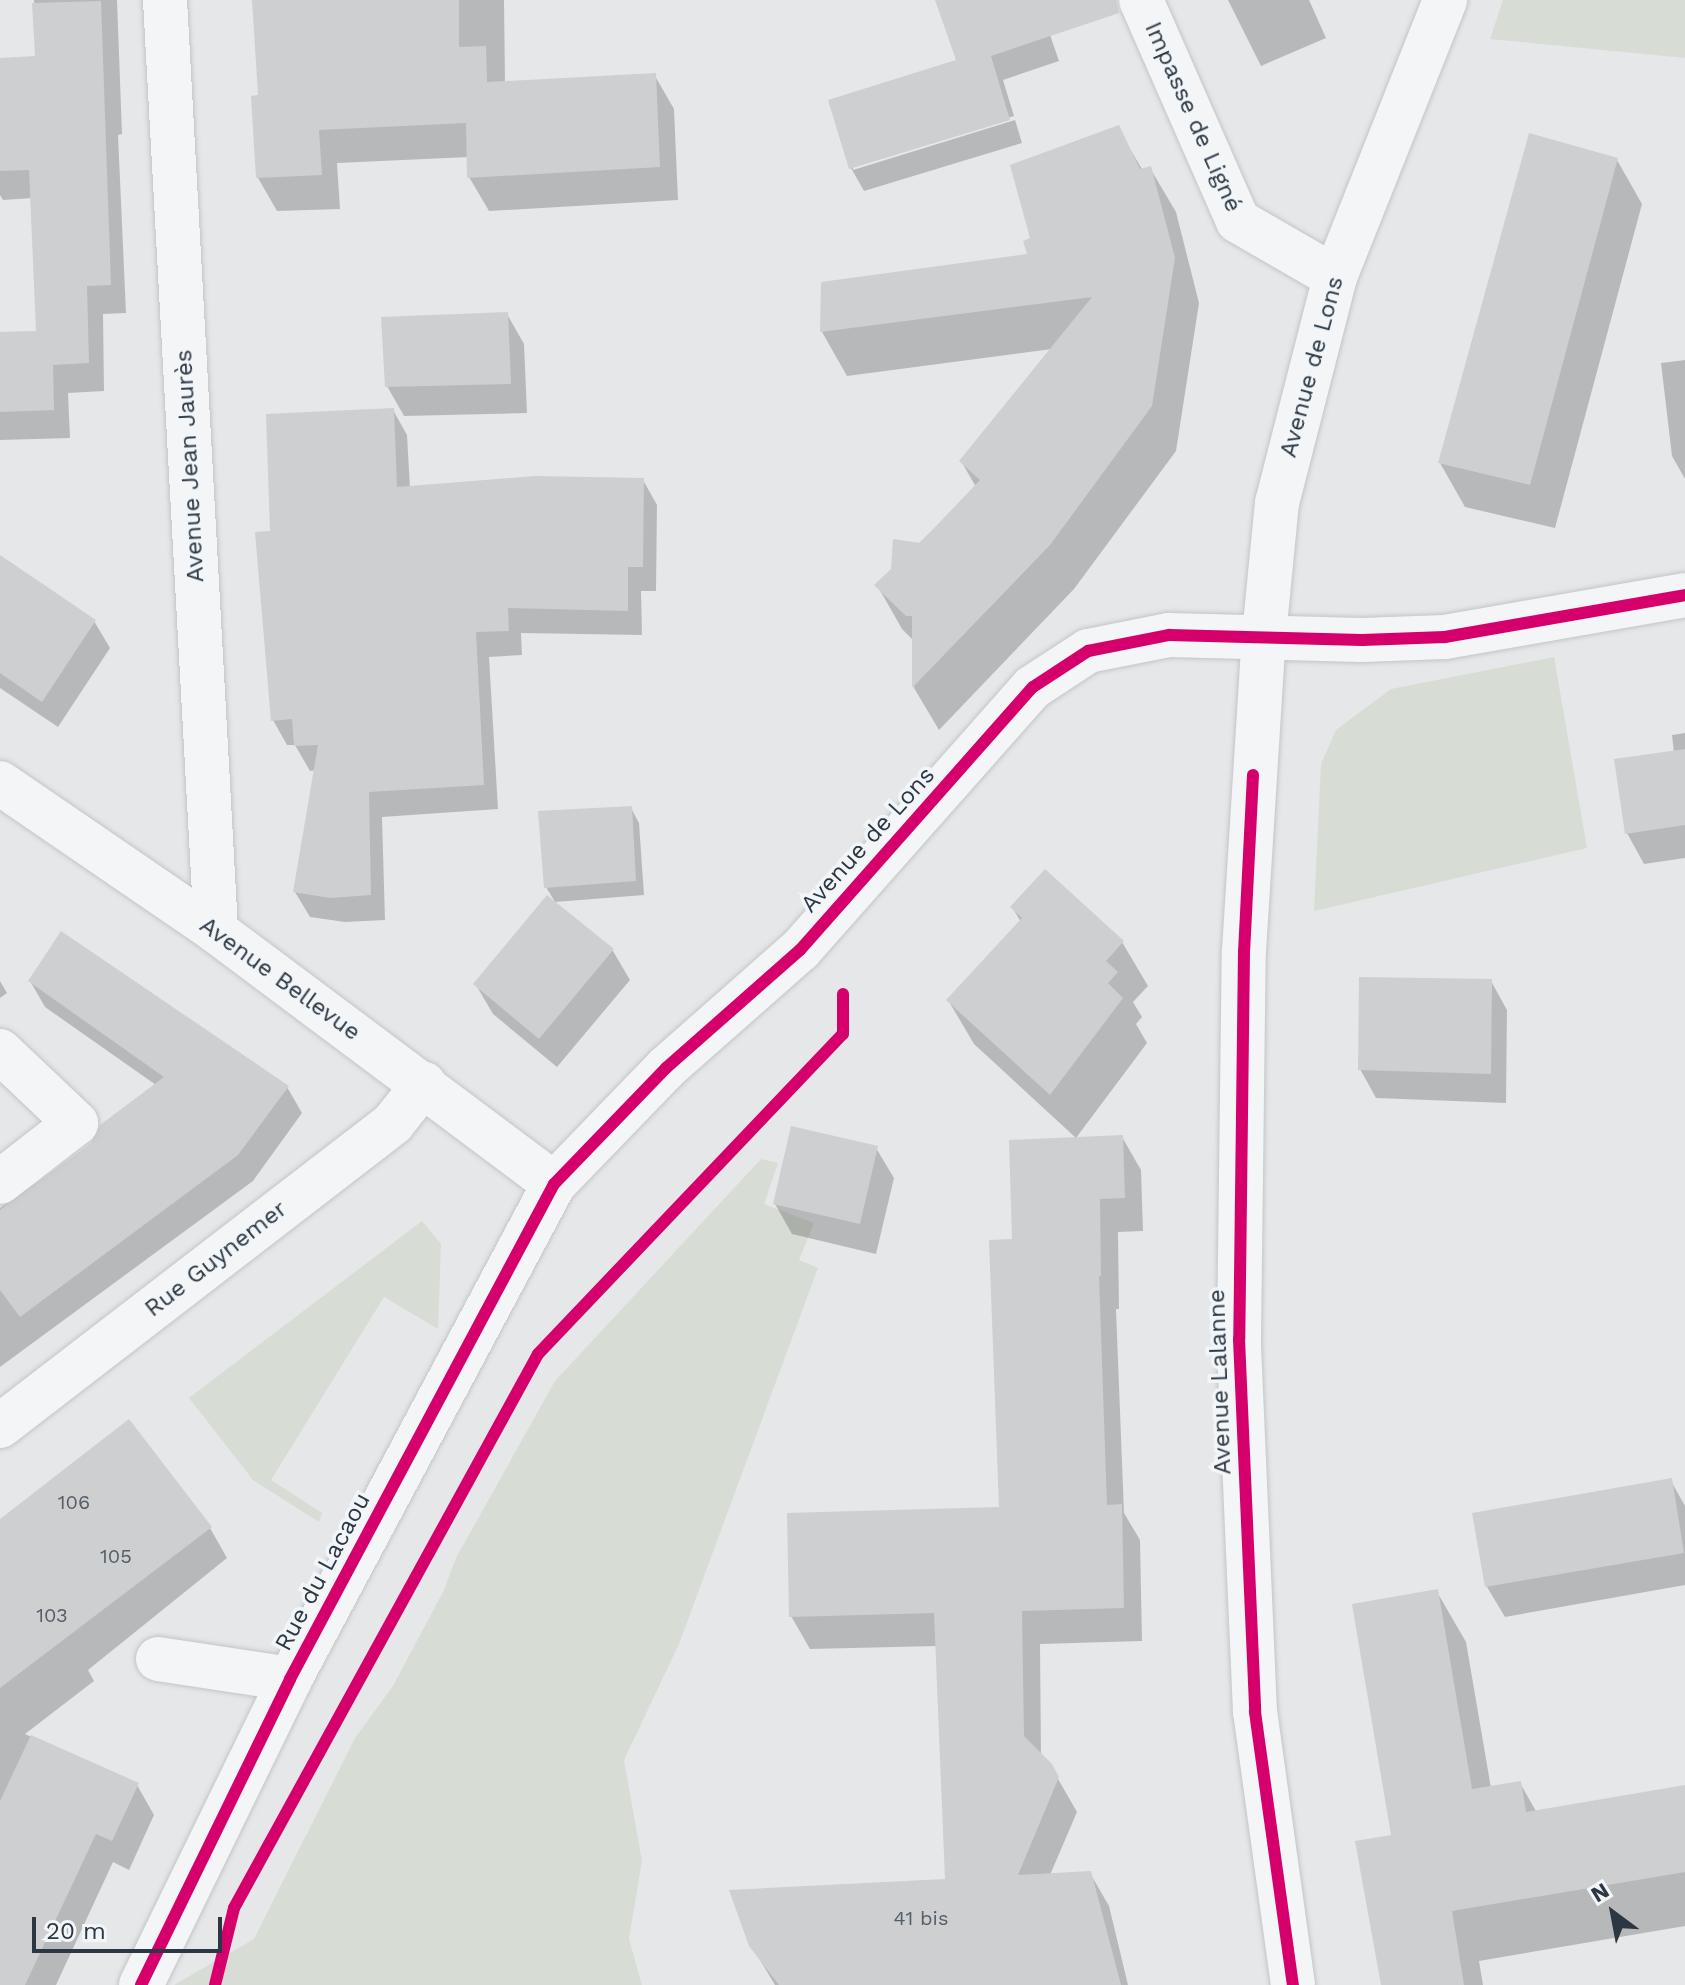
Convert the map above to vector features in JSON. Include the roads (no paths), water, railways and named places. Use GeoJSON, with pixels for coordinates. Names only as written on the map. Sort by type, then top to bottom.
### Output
{"type":"FeatureCollection","features":[{"type":"Feature","properties":{"kind":"street","name":"Avenue Jean Jaurès"},"geometry":{"type":"LineString","coordinates":[[165,0],[216,931]]}},
{"type":"Feature","properties":{"kind":"street","name":"Impasse de Ligné"},"geometry":{"type":"LineString","coordinates":[[1141,0],[1238,221],[1335,277]]}},
{"type":"Feature","properties":{"kind":"street","name":"Avenue de Lons"},"geometry":{"type":"LineString","coordinates":[[554,1184],[666,1068],[800,950],[1033,687],[1088,651],[1169,635],[1264,635],[1277,503],[1335,277],[1445,0]]}},
{"type":"Feature","properties":{"kind":"street"},"geometry":{"type":"LineString","coordinates":[[1264,635],[1362,640],[1445,637],[1685,595]]}},
{"type":"Feature","properties":{"kind":"street","name":"Avenue Lalanne"},"geometry":{"type":"LineString","coordinates":[[1264,635],[1244,951],[1239,1339],[1255,1712],[1293,1985]]}},
{"type":"Feature","properties":{"kind":"street","name":"Avenue Bellevue"},"geometry":{"type":"LineString","coordinates":[[0,783],[216,931],[554,1184]]}},
{"type":"Feature","properties":{"kind":"street"},"geometry":{"type":"LineString","coordinates":[[0,1051],[76,1123],[0,1182]]}},
{"type":"Feature","properties":{"kind":"street","name":"Rue Guynemer"},"geometry":{"type":"LineString","coordinates":[[0,1426],[393,1123],[424,1084]]}},
{"type":"Feature","properties":{"kind":"street","name":"Rue du Lacaou"},"geometry":{"type":"LineString","coordinates":[[141,1985],[290,1679],[554,1184]]}},
{"type":"Feature","properties":{"kind":"street"},"geometry":{"type":"LineString","coordinates":[[158,1659],[290,1679]]}}]}
